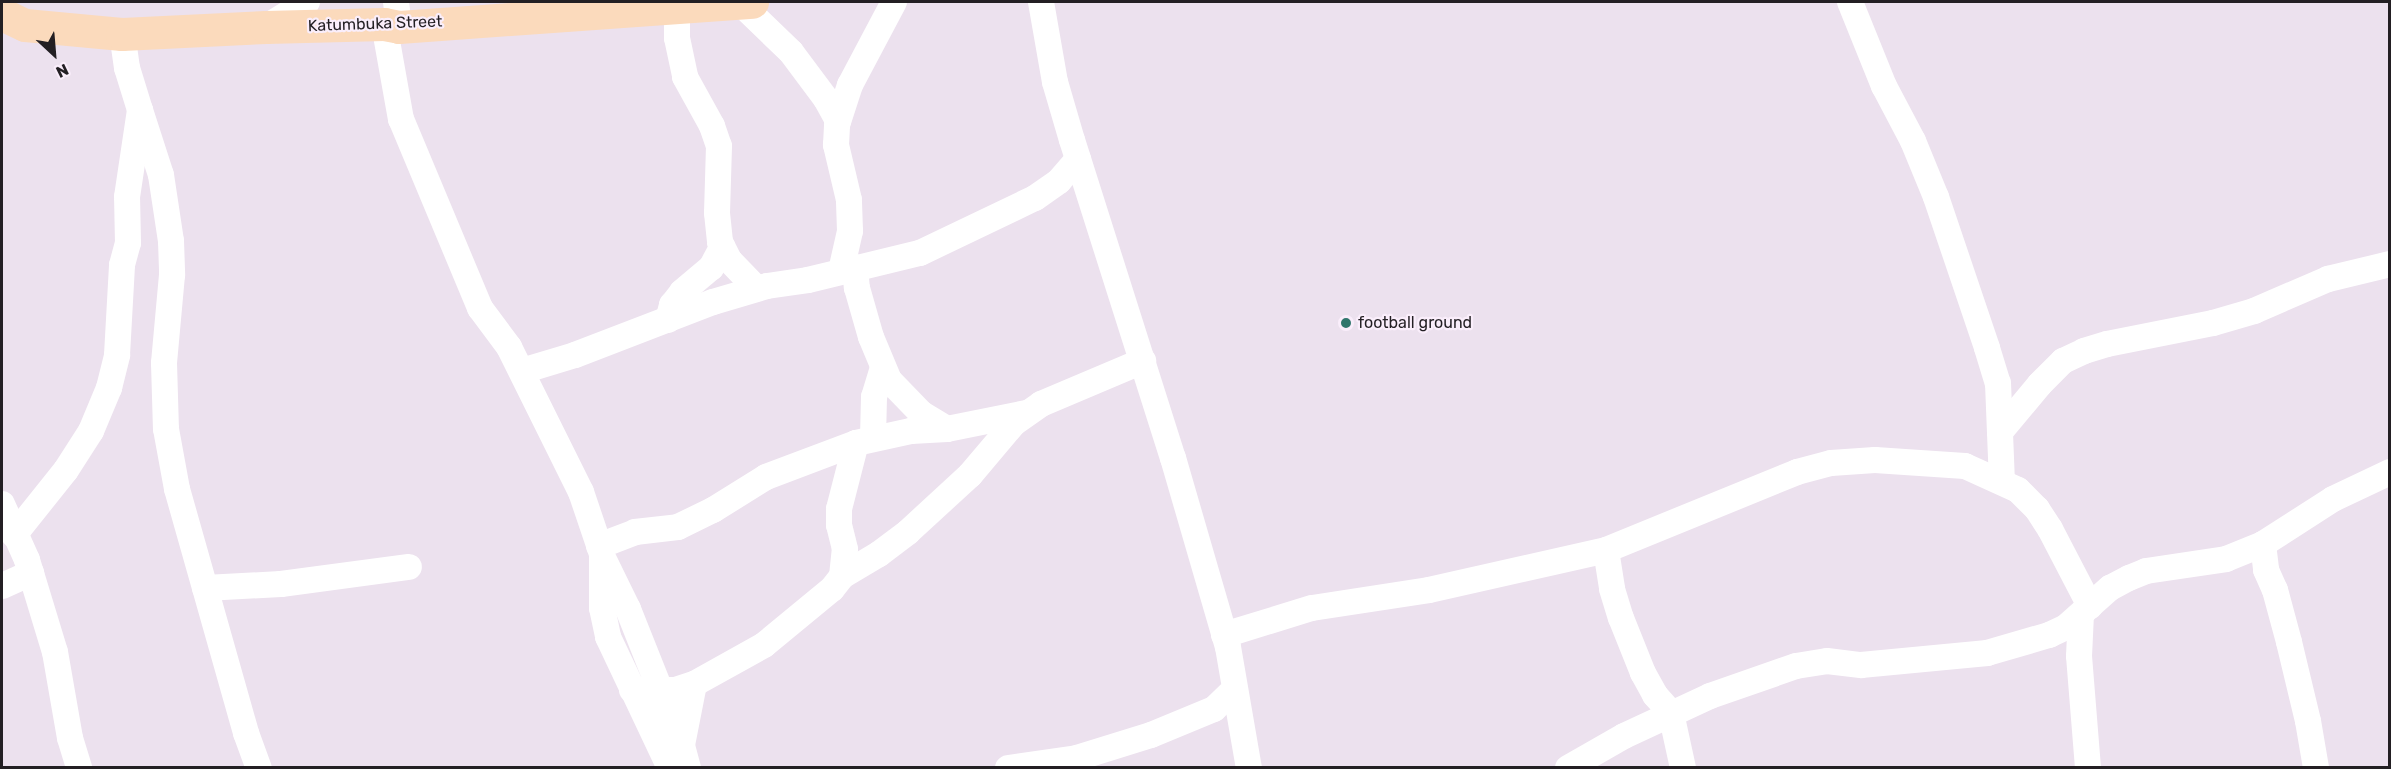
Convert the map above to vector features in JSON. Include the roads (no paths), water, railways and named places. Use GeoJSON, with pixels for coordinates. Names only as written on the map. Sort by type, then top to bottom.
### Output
{"type":"FeatureCollection","features":[{"type":"Feature","properties":{"kind":"main road","name":"Katumbuka Street"},"geometry":{"type":"LineString","coordinates":[[2,14],[25,25],[122,34],[393,18],[677,7],[745,2]]}},
{"type":"Feature","properties":{"kind":"street"},"geometry":{"type":"LineString","coordinates":[[266,27],[307,2]]}},
{"type":"Feature","properties":{"kind":"street"},"geometry":{"type":"LineString","coordinates":[[745,2],[791,52],[826,99],[838,121]]}},
{"type":"Feature","properties":{"kind":"street"},"geometry":{"type":"LineString","coordinates":[[894,2],[850,85],[838,121],[836,145],[849,200],[848,269],[883,367],[904,398],[922,414],[947,429]]}},
{"type":"Feature","properties":{"kind":"street"},"geometry":{"type":"LineString","coordinates":[[1041,2],[1055,82],[1077,159],[1143,361],[1224,635],[1246,740],[1249,768]]}},
{"type":"Feature","properties":{"kind":"street"},"geometry":{"type":"LineString","coordinates":[[1850,2],[1884,86],[1913,141],[1936,197],[1998,383],[2002,481]]}},
{"type":"Feature","properties":{"kind":"street"},"geometry":{"type":"LineString","coordinates":[[677,7],[677,38],[685,77],[712,126],[719,146],[717,213],[722,247],[729,260],[757,289]]}},
{"type":"Feature","properties":{"kind":"street"},"geometry":{"type":"LineString","coordinates":[[393,18],[401,118],[480,308],[509,346],[581,492],[601,550],[628,609],[685,756]]}},
{"type":"Feature","properties":{"kind":"street"},"geometry":{"type":"LineString","coordinates":[[122,34],[128,68],[161,175],[171,241],[172,275],[164,363],[166,429],[177,489],[255,761]]}},
{"type":"Feature","properties":{"kind":"street"},"geometry":{"type":"LineString","coordinates":[[14,535],[66,470],[91,431],[109,388],[117,355],[123,265],[128,243],[128,187],[140,110]]}},
{"type":"Feature","properties":{"kind":"street"},"geometry":{"type":"LineString","coordinates":[[522,371],[575,355],[713,302],[757,289],[920,253],[1035,198],[1059,181],[1077,159]]}},
{"type":"Feature","properties":{"kind":"street"},"geometry":{"type":"LineString","coordinates":[[668,320],[672,305],[682,292],[711,268],[722,247]]}},
{"type":"Feature","properties":{"kind":"street"},"geometry":{"type":"LineString","coordinates":[[2000,432],[2040,384],[2063,361],[2084,351],[2106,344],[2213,323],[2254,311],[2328,279],[2390,264]]}},
{"type":"Feature","properties":{"kind":"street"},"geometry":{"type":"LineString","coordinates":[[632,690],[675,690],[694,684],[764,645],[832,589],[842,576],[879,554],[908,532],[970,475],[1014,423],[1060,395],[1143,361]]}},
{"type":"Feature","properties":{"kind":"street"},"geometry":{"type":"LineString","coordinates":[[842,576],[845,549],[839,525],[839,509],[864,441],[883,367]]}},
{"type":"Feature","properties":{"kind":"street"},"geometry":{"type":"LineString","coordinates":[[601,550],[635,532],[678,527],[712,510],[766,477],[864,441],[911,431],[947,429],[1029,412]]}},
{"type":"Feature","properties":{"kind":"street"},"geometry":{"type":"LineString","coordinates":[[1224,635],[1312,608],[1429,590],[1606,550],[1750,489],[1831,463],[1875,460],[1965,466],[2018,490],[2037,508],[2050,529],[2086,610],[2079,656],[2088,768]]}},
{"type":"Feature","properties":{"kind":"street"},"geometry":{"type":"LineString","coordinates":[[1568,768],[1671,713],[1710,696],[1796,666],[1827,661],[1861,665],[1987,653],[2049,635],[2066,627],[2110,588],[2146,571],[2226,559],[2263,544],[2334,499],[2390,472]]}},
{"type":"Feature","properties":{"kind":"street"},"geometry":{"type":"LineString","coordinates":[[2,504],[31,573],[55,652],[70,738],[79,768]]}},
{"type":"Feature","properties":{"kind":"street"},"geometry":{"type":"LineString","coordinates":[[2263,544],[2265,570],[2275,590],[2289,642],[2308,721],[2316,768]]}},
{"type":"Feature","properties":{"kind":"street"},"geometry":{"type":"LineString","coordinates":[[601,550],[602,608],[608,637],[670,768]]}},
{"type":"Feature","properties":{"kind":"street"},"geometry":{"type":"LineString","coordinates":[[1606,550],[1612,589],[1627,636],[1655,695],[1671,713],[1683,768]]}},
{"type":"Feature","properties":{"kind":"street"},"geometry":{"type":"LineString","coordinates":[[205,588],[228,584],[281,584],[409,567]]}},
{"type":"Feature","properties":{"kind":"street"},"geometry":{"type":"LineString","coordinates":[[2,586],[31,573]]}},
{"type":"Feature","properties":{"kind":"street"},"geometry":{"type":"LineString","coordinates":[[685,756],[694,684]]}},
{"type":"Feature","properties":{"kind":"street"},"geometry":{"type":"LineString","coordinates":[[1008,768],[1078,763],[1197,718],[1214,709],[1234,690]]}},
{"type":"Feature","properties":{"kind":"place","name":"football ground"},"geometry":{"type":"Point","coordinates":[1346,323]}}]}
